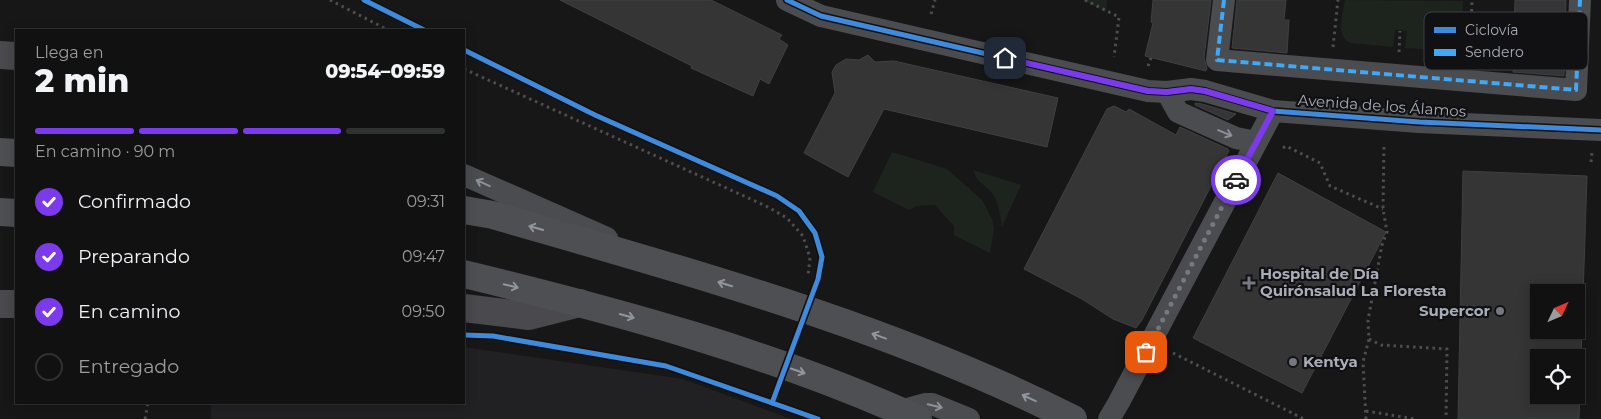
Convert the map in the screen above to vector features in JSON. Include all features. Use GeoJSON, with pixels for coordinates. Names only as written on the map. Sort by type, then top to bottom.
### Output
{"type":"FeatureCollection","features":[{"type":"Feature","properties":{"kind":"main road"},"geometry":{"type":"LineString","coordinates":[[0,152],[15,152]]}},
{"type":"Feature","properties":{"kind":"main road"},"geometry":{"type":"LineString","coordinates":[[465,210],[493,215],[672,267],[806,309],[991,380],[1074,419]]}},
{"type":"Feature","properties":{"kind":"main road"},"geometry":{"type":"LineString","coordinates":[[0,212],[15,213]]}},
{"type":"Feature","properties":{"kind":"main road"},"geometry":{"type":"LineString","coordinates":[[465,274],[580,303],[735,349],[835,384],[909,415]]}},
{"type":"Feature","properties":{"kind":"street","name":"Avenida de los Álamos"},"geometry":{"type":"LineString","coordinates":[[787,0],[821,16],[1148,91],[1167,92],[1191,89],[1205,91],[1273,111],[1412,121],[1601,130]]}},
{"type":"Feature","properties":{"kind":"street"},"geometry":{"type":"LineString","coordinates":[[1224,0],[1217,60],[1576,90],[1577,70]]}},
{"type":"Feature","properties":{"kind":"street"},"geometry":{"type":"LineString","coordinates":[[0,55],[15,56]]}},
{"type":"Feature","properties":{"kind":"street"},"geometry":{"type":"LineString","coordinates":[[1167,92],[1178,112],[1194,121],[1236,138],[1256,142]]}},
{"type":"Feature","properties":{"kind":"street"},"geometry":{"type":"LineString","coordinates":[[1109,419],[1273,111]]}},
{"type":"Feature","properties":{"kind":"street"},"geometry":{"type":"LineString","coordinates":[[465,174],[672,267]]}},
{"type":"Feature","properties":{"kind":"street"},"geometry":{"type":"LineString","coordinates":[[465,308],[528,316],[580,303]]}},
{"type":"Feature","properties":{"kind":"street"},"geometry":{"type":"LineString","coordinates":[[0,304],[15,304]]}},
{"type":"Feature","properties":{"kind":"street"},"geometry":{"type":"LineString","coordinates":[[909,415],[925,404],[932,404],[969,419]]}},
{"type":"Feature","properties":{"kind":"path"},"geometry":{"type":"LineString","coordinates":[[330,0],[386,29]]}},
{"type":"Feature","properties":{"kind":"path"},"geometry":{"type":"LineString","coordinates":[[931,14],[935,0]]}},
{"type":"Feature","properties":{"kind":"path"},"geometry":{"type":"LineString","coordinates":[[1085,0],[1119,18],[1114,57]]}},
{"type":"Feature","properties":{"kind":"path"},"geometry":{"type":"LineString","coordinates":[[1332,49],[1338,0]]}},
{"type":"Feature","properties":{"kind":"path"},"geometry":{"type":"LineString","coordinates":[[1398,59],[1400,31]]}},
{"type":"Feature","properties":{"kind":"path"},"geometry":{"type":"LineString","coordinates":[[465,69],[766,206],[788,218],[803,236],[810,258],[808,276]]}},
{"type":"Feature","properties":{"kind":"path"},"geometry":{"type":"LineString","coordinates":[[1366,419],[1363,362],[1369,339],[1368,320],[1382,246],[1387,232],[1383,209],[1384,136]]}},
{"type":"Feature","properties":{"kind":"path"},"geometry":{"type":"LineString","coordinates":[[1280,150],[1286,146],[1320,163],[1330,186],[1383,209]]}},
{"type":"Feature","properties":{"kind":"path"},"geometry":{"type":"LineString","coordinates":[[1369,339],[1382,345],[1447,349],[1446,419]]}},
{"type":"Feature","properties":{"kind":"path"},"geometry":{"type":"LineString","coordinates":[[1168,351],[1304,419]]}},
{"type":"Feature","properties":{"kind":"path"},"geometry":{"type":"LineString","coordinates":[[145,419],[148,404]]}},
{"type":"Feature","properties":{"kind":"path"},"geometry":{"type":"LineString","coordinates":[[1366,411],[1415,419]]}},
{"type":"Feature","properties":{"kind":"shaded area"},"geometry":{"type":"Polygon","coordinates":[[[1082,0],[1107,0],[1106,12],[1082,0]]]}},
{"type":"Feature","properties":{"kind":"shaded area"},"geometry":{"type":"Polygon","coordinates":[[[1345,0],[1463,1],[1463,12],[1424,12],[1424,49],[1405,48],[1407,31],[1395,30],[1393,47],[1351,43],[1343,36],[1342,18],[1345,0]]]}},
{"type":"Feature","properties":{"kind":"shaded area"},"geometry":{"type":"Polygon","coordinates":[[[892,152],[947,169],[982,200],[992,219],[994,229],[990,253],[954,235],[954,226],[935,205],[917,206],[909,210],[873,192],[892,152]]]}},
{"type":"Feature","properties":{"kind":"shaded area"},"geometry":{"type":"Polygon","coordinates":[[[973,170],[1021,185],[1002,227],[996,200],[991,192],[978,180],[973,170]]]}},
{"type":"Feature","properties":{"kind":"shaded area"},"geometry":{"type":"Polygon","coordinates":[[[465,347],[683,379],[791,419],[211,419],[211,404],[465,404],[465,347]]]}},
{"type":"Feature","properties":{"kind":"building"},"geometry":{"type":"Polygon","coordinates":[[[560,0],[711,0],[782,35],[779,39],[788,45],[769,84],[760,79],[753,96],[691,68],[692,66],[560,0]]]}},
{"type":"Feature","properties":{"kind":"building"},"geometry":{"type":"Polygon","coordinates":[[[1153,0],[1211,0],[1204,58],[1206,71],[1145,56],[1153,23],[1151,22],[1153,0]]]}},
{"type":"Feature","properties":{"kind":"building"},"geometry":{"type":"Polygon","coordinates":[[[1237,0],[1286,0],[1284,20],[1289,20],[1287,53],[1232,48],[1237,0]]]}},
{"type":"Feature","properties":{"kind":"building"},"geometry":{"type":"Polygon","coordinates":[[[1515,0],[1566,0],[1566,12],[1515,12],[1515,0]]]}},
{"type":"Feature","properties":{"kind":"building"},"geometry":{"type":"Polygon","coordinates":[[[868,55],[875,62],[894,61],[1058,98],[1047,147],[884,109],[848,177],[804,153],[835,93],[832,72],[836,65],[846,59],[859,60],[868,55]]]}},
{"type":"Feature","properties":{"kind":"building"},"geometry":{"type":"Polygon","coordinates":[[[1513,70],[1564,70],[1564,76],[1513,72],[1513,70]]]}},
{"type":"Feature","properties":{"kind":"building"},"geometry":{"type":"Polygon","coordinates":[[[1195,103],[1236,114],[1228,120],[1195,105],[1195,103]]]}},
{"type":"Feature","properties":{"kind":"building"},"geometry":{"type":"Polygon","coordinates":[[[1114,106],[1126,112],[1129,109],[1176,135],[1180,127],[1229,151],[1142,320],[1136,328],[1113,319],[1082,299],[1024,269],[1107,109],[1114,106]]]}},
{"type":"Feature","properties":{"kind":"building","name":"Supercor"},"geometry":{"type":"Polygon","coordinates":[[[1463,171],[1587,176],[1583,284],[1530,284],[1530,339],[1582,339],[1581,349],[1530,349],[1530,404],[1579,404],[1579,419],[1458,419],[1463,171]]]}},
{"type":"Feature","properties":{"kind":"building","name":"Hospital de Día Quirónsalud La Floresta"},"geometry":{"type":"Polygon","coordinates":[[[1278,173],[1386,232],[1302,393],[1193,338],[1278,173]]]}},
{"type":"Feature","properties":{"kind":"marked path"},"geometry":{"type":"LineString","coordinates":[[1224,0],[1217,60],[1576,90],[1577,70]]}},
{"type":"Feature","properties":{"kind":"marked path"},"geometry":{"type":"LineString","coordinates":[[1579,12],[1580,0]]}},
{"type":"Feature","properties":{"kind":"cycle path"},"geometry":{"type":"LineString","coordinates":[[364,0],[422,29]]}},
{"type":"Feature","properties":{"kind":"cycle path"},"geometry":{"type":"LineString","coordinates":[[787,0],[821,16],[1148,91],[1167,92],[1191,89],[1205,91],[1273,111],[1419,122],[1601,130]]}},
{"type":"Feature","properties":{"kind":"cycle path"},"geometry":{"type":"LineString","coordinates":[[465,50],[595,115],[777,196],[799,211],[815,233],[822,257],[818,279],[772,403]]}},
{"type":"Feature","properties":{"kind":"cycle path"},"geometry":{"type":"LineString","coordinates":[[465,335],[493,336],[666,366],[818,419]]}},
{"type":"Feature","properties":{"kind":"way so far"},"geometry":{"type":"LineString","coordinates":[[1146,352],[1236,180]]}},
{"type":"Feature","properties":{"kind":"place","name":"Hospital de Día Quirónsalud La Floresta"},"geometry":{"type":"Point","coordinates":[1249,283]}},
{"type":"Feature","properties":{"kind":"place","name":"Supercor"},"geometry":{"type":"Point","coordinates":[1500,311]}},
{"type":"Feature","properties":{"kind":"place","name":"Kentya"},"geometry":{"type":"Point","coordinates":[1293,362]}},
{"type":"Feature","properties":{"kind":"route"},"geometry":{"type":"LineString","coordinates":[[1005,58],[1148,91],[1167,92],[1191,89],[1205,91],[1273,111],[1236,180]]}}]}
